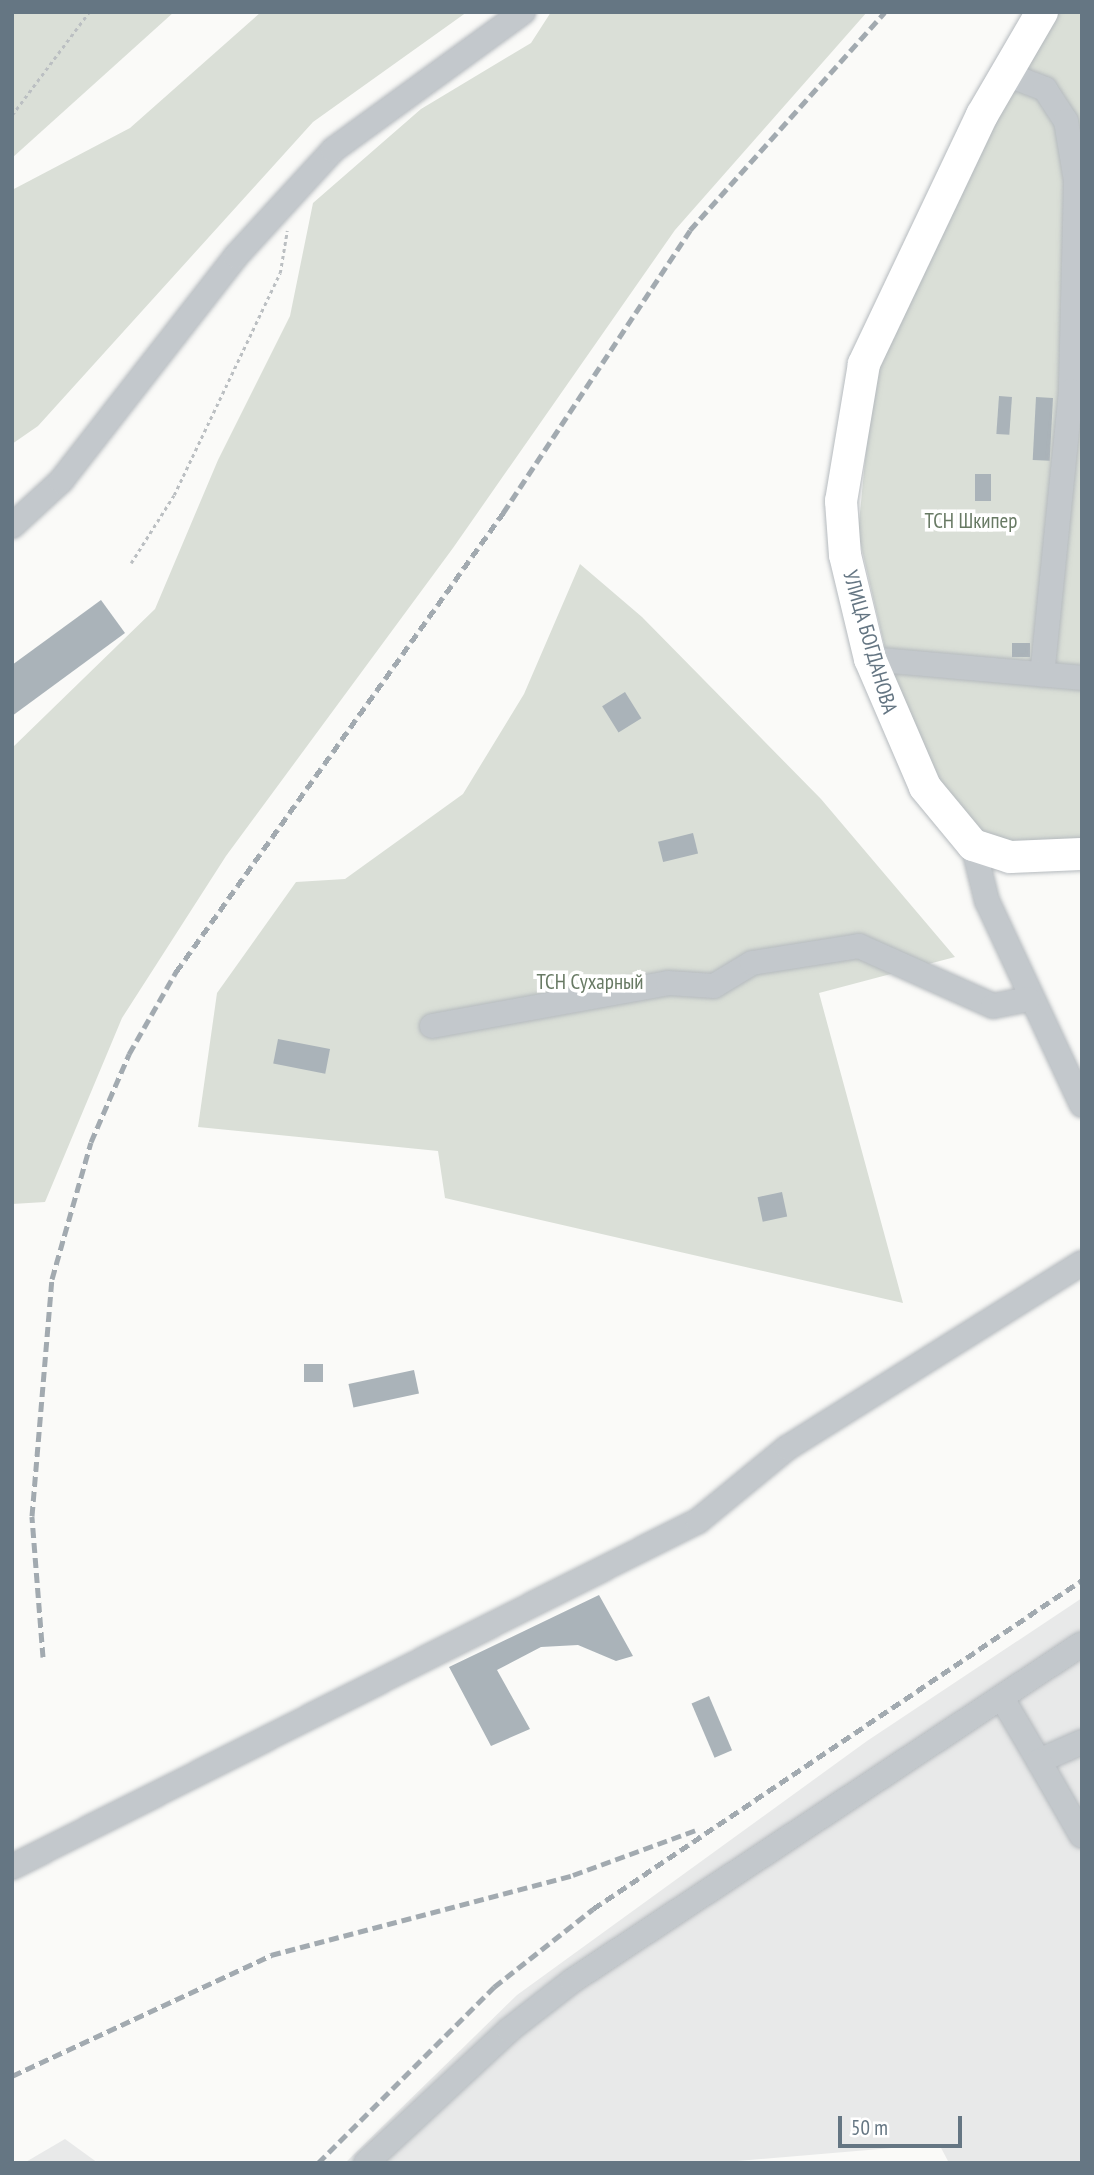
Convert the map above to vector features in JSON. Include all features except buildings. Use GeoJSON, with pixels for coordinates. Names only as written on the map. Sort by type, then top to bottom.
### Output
{"type":"FeatureCollection","features":[{"type":"Feature","properties":{"kind":"main road","name":"УЛИЦА БОГДАНОВА"},"geometry":{"type":"LineString","coordinates":[[973,845],[925,787],[870,660],[845,555],[841,501],[864,364],[1006,74],[1042,12]]}},
{"type":"Feature","properties":{"kind":"main road"},"geometry":{"type":"LineString","coordinates":[[973,845],[1010,858],[1082,854]]}},
{"type":"Feature","properties":{"kind":"lane"},"geometry":{"type":"LineString","coordinates":[[12,526],[61,481],[277,209],[333,150],[523,12]]}},
{"type":"Feature","properties":{"kind":"lane"},"geometry":{"type":"LineString","coordinates":[[1006,74],[1045,89],[1066,121],[1076,181],[1071,391],[1042,675]]}},
{"type":"Feature","properties":{"kind":"lane"},"geometry":{"type":"LineString","coordinates":[[870,660],[1082,678]]}},
{"type":"Feature","properties":{"kind":"lane"},"geometry":{"type":"LineString","coordinates":[[973,845],[987,901],[1028,999],[1082,1105]]}},
{"type":"Feature","properties":{"kind":"lane"},"geometry":{"type":"LineString","coordinates":[[432,1026],[668,983],[715,986],[752,963],[859,946],[993,1006],[1028,999]]}},
{"type":"Feature","properties":{"kind":"lane"},"geometry":{"type":"LineString","coordinates":[[12,1867],[698,1521],[787,1448],[1082,1263]]}},
{"type":"Feature","properties":{"kind":"lane"},"geometry":{"type":"LineString","coordinates":[[366,2163],[500,2038],[572,1981],[1082,1644]]}},
{"type":"Feature","properties":{"kind":"lane"},"geometry":{"type":"LineString","coordinates":[[1002,1698],[1082,1836]]}},
{"type":"Feature","properties":{"kind":"lane"},"geometry":{"type":"LineString","coordinates":[[1040,1761],[1082,1742]]}},
{"type":"Feature","properties":{"kind":"path"},"geometry":{"type":"LineString","coordinates":[[12,115],[89,12]]}},
{"type":"Feature","properties":{"kind":"path"},"geometry":{"type":"LineString","coordinates":[[131,563],[174,495],[281,273],[289,236],[277,209]]}},
{"type":"Feature","properties":{"kind":"shaded area"},"geometry":{"type":"Polygon","coordinates":[[[1082,1598],[1082,2163],[949,2163],[939,2144],[713,2163],[345,2163],[517,1995],[867,1741],[1082,1598]]]}},
{"type":"Feature","properties":{"kind":"shaded area"},"geometry":{"type":"Polygon","coordinates":[[[65,2139],[98,2163],[24,2163],[65,2139]]]}},
{"type":"Feature","properties":{"kind":"green space"},"geometry":{"type":"Polygon","coordinates":[[[12,12],[174,12],[12,158],[12,12]]]}},
{"type":"Feature","properties":{"kind":"green space"},"geometry":{"type":"Polygon","coordinates":[[[261,12],[467,12],[313,122],[38,426],[12,444],[12,190],[130,128],[261,12]]]}},
{"type":"Feature","properties":{"kind":"green space"},"geometry":{"type":"Polygon","coordinates":[[[551,12],[867,12],[675,230],[453,548],[226,856],[122,1018],[45,1202],[12,1204],[12,748],[155,609],[218,460],[290,316],[313,203],[421,109],[531,43],[551,12]]]}},
{"type":"Feature","properties":{"kind":"green space","name":"ТСН Шкипер"},"geometry":{"type":"Polygon","coordinates":[[[1058,12],[1082,12],[1082,844],[1036,849],[974,829],[936,784],[892,678],[858,533],[874,369],[993,115],[1058,12]]]}},
{"type":"Feature","properties":{"kind":"green space","name":"ТСН Сухарный"},"geometry":{"type":"Polygon","coordinates":[[[580,564],[642,617],[821,799],[955,957],[819,993],[903,1303],[445,1198],[438,1151],[198,1127],[217,993],[296,882],[345,879],[463,794],[524,694],[580,564]]]}},
{"type":"Feature","properties":{"kind":"railway"},"geometry":{"type":"LineString","coordinates":[[43,1657],[32,1516],[52,1279],[91,1142],[129,1054],[176,972],[503,513],[690,230],[885,12]]}},
{"type":"Feature","properties":{"kind":"railway"},"geometry":{"type":"LineString","coordinates":[[318,2163],[494,1987],[593,1909],[1082,1580]]}},
{"type":"Feature","properties":{"kind":"railway"},"geometry":{"type":"LineString","coordinates":[[12,2076],[271,1955],[573,1875],[696,1830]]}}]}
